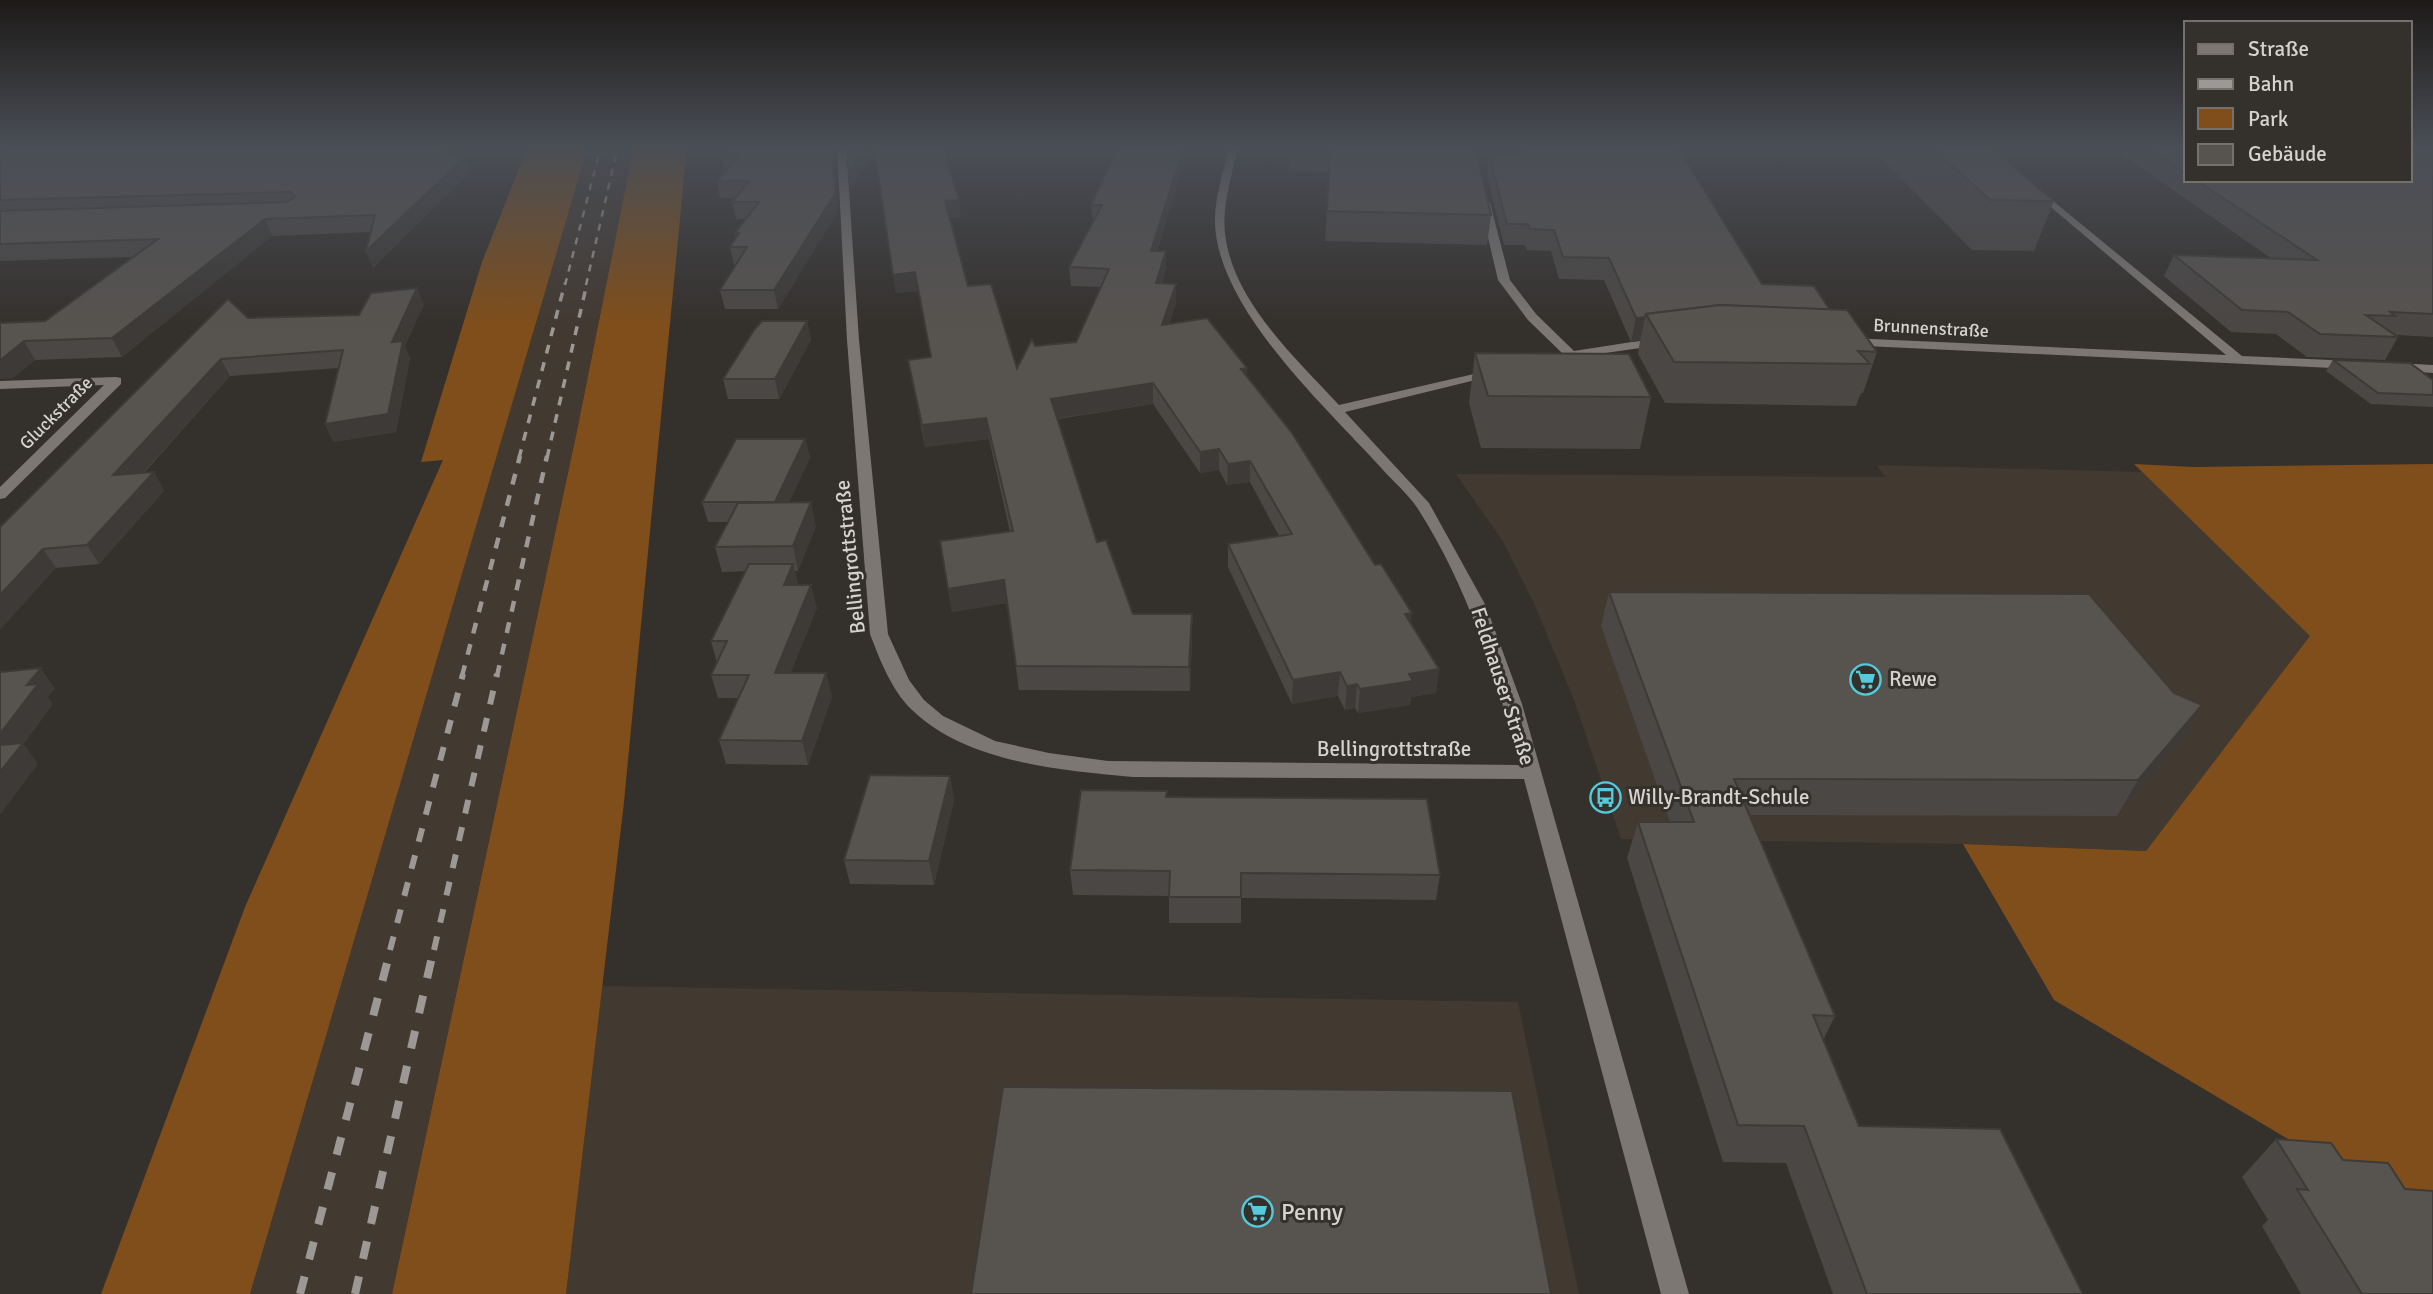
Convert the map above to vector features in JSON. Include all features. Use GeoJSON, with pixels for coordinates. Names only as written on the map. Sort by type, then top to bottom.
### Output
{"type":"FeatureCollection","features":[{"type":"Feature","properties":{"kind":"street","name":"Bellingrottstraße"},"geometry":{"type":"LineString","coordinates":[[845,206],[853,340],[879,634],[893,669],[919,706],[940,722],[978,740],[1021,754],[1075,765],[1133,770],[1531,772]]}},
{"type":"Feature","properties":{"kind":"street","name":"Feldhauser Straße"},"geometry":{"type":"LineString","coordinates":[[1221,206],[1223,246],[1228,266],[1251,313],[1335,410],[1424,506],[1478,607],[1513,704],[1675,1294]]}},
{"type":"Feature","properties":{"kind":"street"},"geometry":{"type":"LineString","coordinates":[[1486,206],[1504,280],[1532,317],[1570,354]]}},
{"type":"Feature","properties":{"kind":"street"},"geometry":{"type":"LineString","coordinates":[[2055,206],[2238,359]]}},
{"type":"Feature","properties":{"kind":"street"},"geometry":{"type":"LineString","coordinates":[[1538,361],[1675,340]]}},
{"type":"Feature","properties":{"kind":"street","name":"Brunnenstraße"},"geometry":{"type":"LineString","coordinates":[[1835,341],[2363,365]]}},
{"type":"Feature","properties":{"kind":"street"},"geometry":{"type":"LineString","coordinates":[[2377,366],[2433,369]]}},
{"type":"Feature","properties":{"kind":"street"},"geometry":{"type":"LineString","coordinates":[[1335,410],[1514,367]]}},
{"type":"Feature","properties":{"kind":"street","name":"Gluckstraße"},"geometry":{"type":"LineString","coordinates":[[0,385],[116,381],[0,495]]}},
{"type":"Feature","properties":{"kind":"shaded area"},"geometry":{"type":"Polygon","coordinates":[[[570,206],[622,206],[577,431],[392,1294],[250,1294],[570,206]]]}},
{"type":"Feature","properties":{"kind":"shaded area"},"geometry":{"type":"Polygon","coordinates":[[[1877,465],[2142,472],[2311,636],[2146,851],[1963,844],[1621,839],[1573,697],[1533,601],[1504,543],[1456,474],[1885,477],[1877,465]]]}},
{"type":"Feature","properties":{"kind":"shaded area"},"geometry":{"type":"Polygon","coordinates":[[[602,986],[1518,1002],[1579,1294],[566,1294],[602,986]]]}},
{"type":"Feature","properties":{"kind":"green space"},"geometry":{"type":"Polygon","coordinates":[[[504,206],[570,206],[250,1294],[101,1294],[245,907],[443,460],[421,462],[482,262],[504,206]]]}},
{"type":"Feature","properties":{"kind":"green space"},"geometry":{"type":"Polygon","coordinates":[[[622,206],[681,206],[624,802],[566,1294],[392,1294],[577,431],[622,206]]]}},
{"type":"Feature","properties":{"kind":"green space"},"geometry":{"type":"Polygon","coordinates":[[[2134,464],[2193,467],[2433,464],[2433,1225],[2054,1000],[1963,844],[2146,851],[2310,636],[2134,464]]]}},
{"type":"Feature","properties":{"kind":"building"},"geometry":{"type":"Polygon","coordinates":[[[147,206],[413,206],[366,251],[375,215],[265,219],[112,338],[24,341],[2,359],[0,323],[45,321],[158,239],[0,244],[0,211],[147,206]]]}},
{"type":"Feature","properties":{"kind":"building"},"geometry":{"type":"Polygon","coordinates":[[[756,206],[827,206],[774,290],[720,290],[747,247],[730,247],[739,233],[735,233],[756,206]]]}},
{"type":"Feature","properties":{"kind":"building"},"geometry":{"type":"Polygon","coordinates":[[[883,206],[946,206],[968,286],[991,284],[1017,368],[1032,339],[1035,346],[1076,342],[1109,269],[1069,267],[1101,206],[1165,206],[1151,251],[1166,251],[1156,283],[1176,284],[1162,325],[1207,318],[1247,368],[1241,369],[1292,433],[1375,565],[1381,564],[1412,613],[1405,614],[1439,669],[1409,674],[1413,681],[1360,689],[1357,684],[1347,686],[1340,672],[1293,680],[1228,544],[1292,534],[1250,461],[1228,464],[1219,449],[1200,452],[1153,383],[1051,399],[1097,542],[1106,540],[1133,614],[1192,614],[1189,667],[1016,666],[1004,580],[948,589],[940,541],[1013,531],[986,418],[922,425],[908,360],[931,357],[915,272],[893,275],[883,206]]]}},
{"type":"Feature","properties":{"kind":"building"},"geometry":{"type":"Polygon","coordinates":[[[1327,206],[1489,206],[1491,215],[1327,211],[1327,206]]]}},
{"type":"Feature","properties":{"kind":"building"},"geometry":{"type":"Polygon","coordinates":[[[1502,206],[1714,206],[1762,284],[1814,286],[1830,310],[1720,305],[1646,314],[1645,317],[1636,318],[1609,258],[1563,257],[1554,230],[1530,229],[1528,224],[1507,224],[1502,206]]]}},
{"type":"Feature","properties":{"kind":"building"},"geometry":{"type":"Polygon","coordinates":[[[2236,206],[2433,206],[2433,314],[2390,312],[2395,316],[2366,315],[2398,337],[2320,334],[2288,312],[2242,310],[2174,255],[2317,260],[2236,206]]]}},
{"type":"Feature","properties":{"kind":"building"},"geometry":{"type":"Polygon","coordinates":[[[417,288],[392,342],[403,341],[388,414],[325,424],[343,350],[221,359],[113,475],[154,472],[87,545],[43,549],[0,595],[0,527],[228,299],[248,318],[359,315],[371,293],[417,288]]]}},
{"type":"Feature","properties":{"kind":"building"},"geometry":{"type":"Polygon","coordinates":[[[1720,305],[1847,310],[1877,352],[1858,351],[1870,364],[1674,362],[1646,314],[1720,305]]]}},
{"type":"Feature","properties":{"kind":"building"},"geometry":{"type":"Polygon","coordinates":[[[762,321],[807,321],[775,379],[723,379],[754,330],[762,321]]]}},
{"type":"Feature","properties":{"kind":"building"},"geometry":{"type":"Polygon","coordinates":[[[1475,353],[1629,354],[1651,397],[1488,396],[1475,353]]]}},
{"type":"Feature","properties":{"kind":"building"},"geometry":{"type":"Polygon","coordinates":[[[2333,360],[2410,363],[2433,380],[2433,395],[2378,393],[2333,360]]]}},
{"type":"Feature","properties":{"kind":"building"},"geometry":{"type":"Polygon","coordinates":[[[736,439],[805,439],[775,502],[702,502],[736,439]]]}},
{"type":"Feature","properties":{"kind":"building"},"geometry":{"type":"Polygon","coordinates":[[[811,502],[793,546],[715,547],[738,503],[811,502]]]}},
{"type":"Feature","properties":{"kind":"building"},"geometry":{"type":"Polygon","coordinates":[[[749,564],[793,564],[784,585],[811,585],[775,673],[826,673],[802,741],[719,740],[749,675],[711,675],[727,641],[711,641],[749,564]]]}},
{"type":"Feature","properties":{"kind":"building"},"geometry":{"type":"Polygon","coordinates":[[[1609,592],[2089,594],[2174,693],[2202,705],[2138,780],[1734,779],[1835,1016],[1813,1015],[1859,1126],[2000,1129],[2083,1294],[1867,1294],[1804,1126],[1738,1125],[1638,822],[1694,822],[1609,592]]]}},
{"type":"Feature","properties":{"kind":"building"},"geometry":{"type":"Polygon","coordinates":[[[41,668],[27,685],[38,684],[0,734],[0,672],[41,668]]]}},
{"type":"Feature","properties":{"kind":"building"},"geometry":{"type":"Polygon","coordinates":[[[23,743],[0,772],[0,745],[23,743]]]}},
{"type":"Feature","properties":{"kind":"building"},"geometry":{"type":"Polygon","coordinates":[[[870,775],[950,776],[929,861],[844,860],[870,775]]]}},
{"type":"Feature","properties":{"kind":"building"},"geometry":{"type":"Polygon","coordinates":[[[1081,790],[1167,791],[1166,797],[1427,799],[1440,875],[1241,873],[1241,897],[1169,897],[1170,871],[1070,870],[1081,790]]]}},
{"type":"Feature","properties":{"kind":"building","name":"Penny"},"geometry":{"type":"Polygon","coordinates":[[[1003,1087],[1512,1091],[1551,1294],[971,1294],[1003,1087]]]}},
{"type":"Feature","properties":{"kind":"building"},"geometry":{"type":"Polygon","coordinates":[[[2276,1139],[2331,1143],[2343,1160],[2388,1163],[2405,1189],[2433,1191],[2433,1294],[2362,1294],[2297,1189],[2308,1190],[2276,1139]]]}},
{"type":"Feature","properties":{"kind":"railway"},"geometry":{"type":"LineString","coordinates":[[565,285],[585,206]]}},
{"type":"Feature","properties":{"kind":"railway"},"geometry":{"type":"LineString","coordinates":[[586,285],[604,206]]}},
{"type":"Feature","properties":{"kind":"railway"},"geometry":{"type":"LineString","coordinates":[[519,458],[565,283]]}},
{"type":"Feature","properties":{"kind":"railway"},"geometry":{"type":"LineString","coordinates":[[547,458],[587,283]]}},
{"type":"Feature","properties":{"kind":"railway"},"geometry":{"type":"LineString","coordinates":[[462,676],[520,456]]}},
{"type":"Feature","properties":{"kind":"railway"},"geometry":{"type":"LineString","coordinates":[[497,676],[547,456]]}},
{"type":"Feature","properties":{"kind":"railway"},"geometry":{"type":"LineString","coordinates":[[390,950],[463,674]]}},
{"type":"Feature","properties":{"kind":"railway"},"geometry":{"type":"LineString","coordinates":[[434,950],[497,674]]}},
{"type":"Feature","properties":{"kind":"railway"},"geometry":{"type":"LineString","coordinates":[[300,1294],[391,948]]}},
{"type":"Feature","properties":{"kind":"railway"},"geometry":{"type":"LineString","coordinates":[[355,1294],[434,948]]}},
{"type":"Feature","properties":{"kind":"place","name":"Rewe"},"geometry":{"type":"Point","coordinates":[1866,679]}},
{"type":"Feature","properties":{"kind":"place","name":"Willy-Brandt-Schule"},"geometry":{"type":"Point","coordinates":[1605,797]}},
{"type":"Feature","properties":{"kind":"place","name":"Penny"},"geometry":{"type":"Point","coordinates":[1258,1212]}}]}
